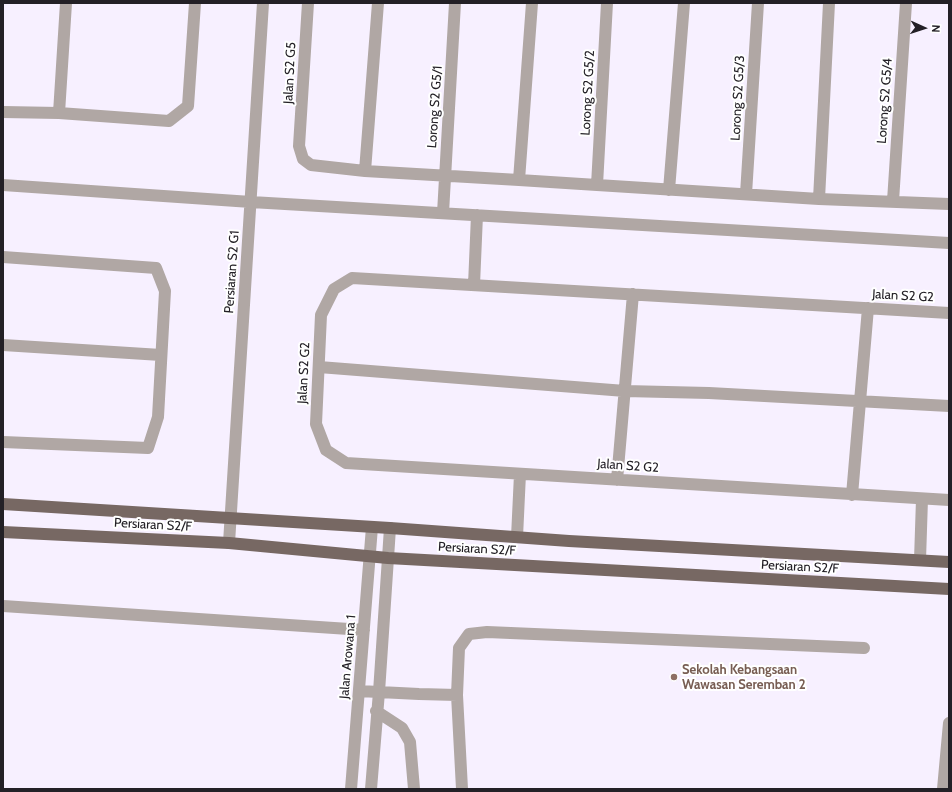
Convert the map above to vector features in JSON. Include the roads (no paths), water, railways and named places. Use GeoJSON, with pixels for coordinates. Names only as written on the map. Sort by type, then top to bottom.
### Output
{"type":"FeatureCollection","features":[{"type":"Feature","properties":{"kind":"main road","name":"Persiaran S2/F"},"geometry":{"type":"LineString","coordinates":[[3,504],[390,528],[517,538],[949,562]]}},
{"type":"Feature","properties":{"kind":"main road","name":"Persiaran S2/F"},"geometry":{"type":"LineString","coordinates":[[3,532],[229,543],[388,558],[949,590]]}},
{"type":"Feature","properties":{"kind":"street"},"geometry":{"type":"LineString","coordinates":[[59,113],[66,3]]}},
{"type":"Feature","properties":{"kind":"street"},"geometry":{"type":"LineString","coordinates":[[3,112],[59,113],[169,121],[188,106],[195,3]]}},
{"type":"Feature","properties":{"kind":"street","name":"Persiaran S2 G1"},"geometry":{"type":"LineString","coordinates":[[229,543],[263,3]]}},
{"type":"Feature","properties":{"kind":"street","name":"Jalan S2 G5"},"geometry":{"type":"LineString","coordinates":[[308,3],[299,146],[303,159],[311,165],[365,171]]}},
{"type":"Feature","properties":{"kind":"street"},"geometry":{"type":"LineString","coordinates":[[378,3],[365,171],[819,199],[949,204]]}},
{"type":"Feature","properties":{"kind":"street","name":"Lorong S2 G5/1"},"geometry":{"type":"LineString","coordinates":[[442,213],[455,3]]}},
{"type":"Feature","properties":{"kind":"street"},"geometry":{"type":"LineString","coordinates":[[519,180],[532,3]]}},
{"type":"Feature","properties":{"kind":"street","name":"Lorong S2 G5/2"},"geometry":{"type":"LineString","coordinates":[[597,186],[608,3]]}},
{"type":"Feature","properties":{"kind":"street"},"geometry":{"type":"LineString","coordinates":[[668,190],[684,3]]}},
{"type":"Feature","properties":{"kind":"street","name":"Lorong S2 G5/3"},"geometry":{"type":"LineString","coordinates":[[746,194],[758,3]]}},
{"type":"Feature","properties":{"kind":"street"},"geometry":{"type":"LineString","coordinates":[[819,199],[830,3]]}},
{"type":"Feature","properties":{"kind":"street","name":"Lorong S2 G5/4"},"geometry":{"type":"LineString","coordinates":[[893,201],[906,3]]}},
{"type":"Feature","properties":{"kind":"street"},"geometry":{"type":"LineString","coordinates":[[3,185],[251,202],[949,243]]}},
{"type":"Feature","properties":{"kind":"street"},"geometry":{"type":"LineString","coordinates":[[474,285],[477,215]]}},
{"type":"Feature","properties":{"kind":"street"},"geometry":{"type":"LineString","coordinates":[[3,258],[156,268],[165,291],[158,417],[148,448],[3,442]]}},
{"type":"Feature","properties":{"kind":"street","name":"Jalan S2 G2"},"geometry":{"type":"LineString","coordinates":[[949,313],[352,278],[334,289],[321,314],[316,424],[326,450],[346,463],[949,500]]}},
{"type":"Feature","properties":{"kind":"street"},"geometry":{"type":"LineString","coordinates":[[617,480],[633,294]]}},
{"type":"Feature","properties":{"kind":"street"},"geometry":{"type":"LineString","coordinates":[[852,495],[868,308]]}},
{"type":"Feature","properties":{"kind":"street"},"geometry":{"type":"LineString","coordinates":[[3,346],[161,355]]}},
{"type":"Feature","properties":{"kind":"street"},"geometry":{"type":"LineString","coordinates":[[319,367],[625,391],[709,393],[949,406]]}},
{"type":"Feature","properties":{"kind":"street"},"geometry":{"type":"LineString","coordinates":[[517,538],[520,474]]}},
{"type":"Feature","properties":{"kind":"street"},"geometry":{"type":"LineString","coordinates":[[920,560],[922,499]]}},
{"type":"Feature","properties":{"kind":"street","name":"Jalan Arowana 1"},"geometry":{"type":"LineString","coordinates":[[351,789],[372,527]]}},
{"type":"Feature","properties":{"kind":"street"},"geometry":{"type":"LineString","coordinates":[[371,789],[390,528]]}},
{"type":"Feature","properties":{"kind":"street"},"geometry":{"type":"LineString","coordinates":[[3,606],[364,630]]}},
{"type":"Feature","properties":{"kind":"street"},"geometry":{"type":"LineString","coordinates":[[462,789],[457,695],[459,648],[469,634],[487,632],[864,648]]}},
{"type":"Feature","properties":{"kind":"street"},"geometry":{"type":"LineString","coordinates":[[359,691],[457,695]]}},
{"type":"Feature","properties":{"kind":"street"},"geometry":{"type":"LineString","coordinates":[[376,711],[402,728],[410,742],[414,789]]}},
{"type":"Feature","properties":{"kind":"street"},"geometry":{"type":"LineString","coordinates":[[943,789],[949,723]]}},
{"type":"Feature","properties":{"kind":"place","name":"Sekolah Kebangsaan Wawasan Seremban 2"},"geometry":{"type":"Point","coordinates":[674,677]}}]}
